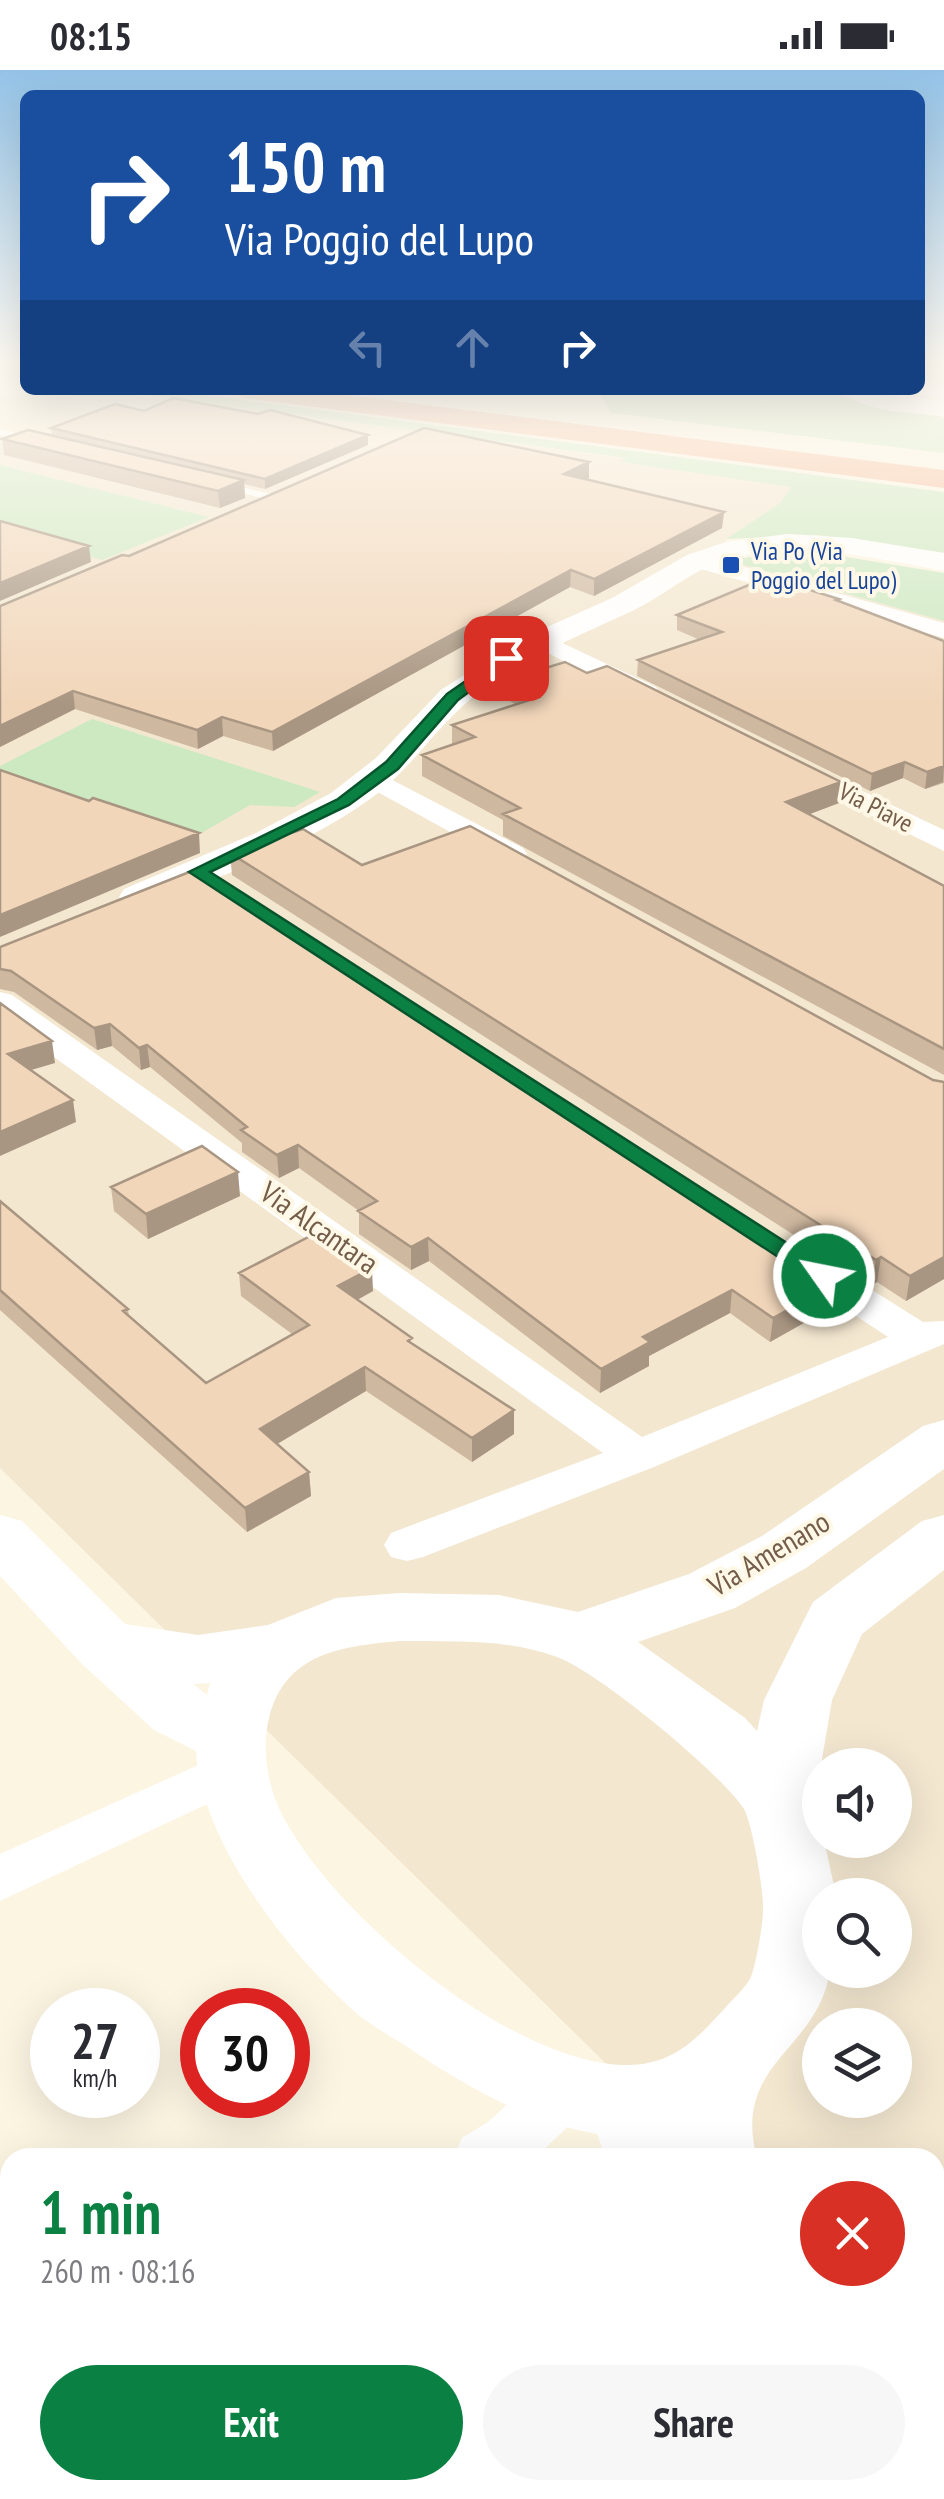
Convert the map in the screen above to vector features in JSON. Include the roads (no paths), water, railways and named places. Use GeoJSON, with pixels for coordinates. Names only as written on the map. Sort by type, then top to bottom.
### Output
{"type":"FeatureCollection","features":[{"type":"Feature","properties":{"kind":"main road","name":"Via Amenano"},"geometry":{"type":"LineString","coordinates":[[579,1637],[712,1591],[784,1552],[944,1440]]}},
{"type":"Feature","properties":{"kind":"main road"},"geometry":{"type":"LineString","coordinates":[[0,1536],[106,1646],[231,1754]]}},
{"type":"Feature","properties":{"kind":"main road"},"geometry":{"type":"LineString","coordinates":[[278,1648],[244,1684],[231,1754],[250,1830],[298,1899],[383,1988],[497,2063],[613,2117],[687,2089],[720,2071],[788,1991],[801,1906],[779,1800],[798,1700],[836,1619],[944,1537]]}},
{"type":"Feature","properties":{"kind":"main road"},"geometry":{"type":"LineString","coordinates":[[106,1646],[198,1660],[278,1648],[336,1622],[400,1616],[499,1619],[579,1637],[720,1737],[779,1800]]}},
{"type":"Feature","properties":{"kind":"main road"},"geometry":{"type":"LineString","coordinates":[[714,2148],[709,2130],[720,2071]]}},
{"type":"Feature","properties":{"kind":"street"},"geometry":{"type":"LineString","coordinates":[[235,513],[280,494]]}},
{"type":"Feature","properties":{"kind":"street"},"geometry":{"type":"LineString","coordinates":[[108,910],[344,802],[375,779],[453,697],[539,639],[616,607],[698,561],[748,547],[814,544],[944,562]]}},
{"type":"Feature","properties":{"kind":"street"},"geometry":{"type":"LineString","coordinates":[[698,561],[944,631]]}},
{"type":"Feature","properties":{"kind":"street"},"geometry":{"type":"LineString","coordinates":[[539,639],[680,709]]}},
{"type":"Feature","properties":{"kind":"street","name":"Via Piave"},"geometry":{"type":"LineString","coordinates":[[768,754],[944,842]]}},
{"type":"Feature","properties":{"kind":"street"},"geometry":{"type":"LineString","coordinates":[[375,779],[535,867]]}},
{"type":"Feature","properties":{"kind":"street"},"geometry":{"type":"LineString","coordinates":[[198,872],[230,893]]}},
{"type":"Feature","properties":{"kind":"street","name":"Via Alcantara"},"geometry":{"type":"LineString","coordinates":[[0,1002],[638,1456]]}},
{"type":"Feature","properties":{"kind":"street"},"geometry":{"type":"LineString","coordinates":[[772,1243],[932,1334]]}},
{"type":"Feature","properties":{"kind":"street"},"geometry":{"type":"LineString","coordinates":[[407,1545],[638,1456],[932,1334]]}},
{"type":"Feature","properties":{"kind":"street"},"geometry":{"type":"LineString","coordinates":[[0,1879],[231,1754]]}},
{"type":"Feature","properties":{"kind":"street"},"geometry":{"type":"LineString","coordinates":[[499,2148],[508,2142],[613,2117]]}},
{"type":"Feature","properties":{"kind":"lane"},"geometry":{"type":"LineString","coordinates":[[210,483],[280,494]]}},
{"type":"Feature","properties":{"kind":"place","name":"Via Po (Via Poggio del Lupo)"},"geometry":{"type":"Point","coordinates":[731,565]}}]}
